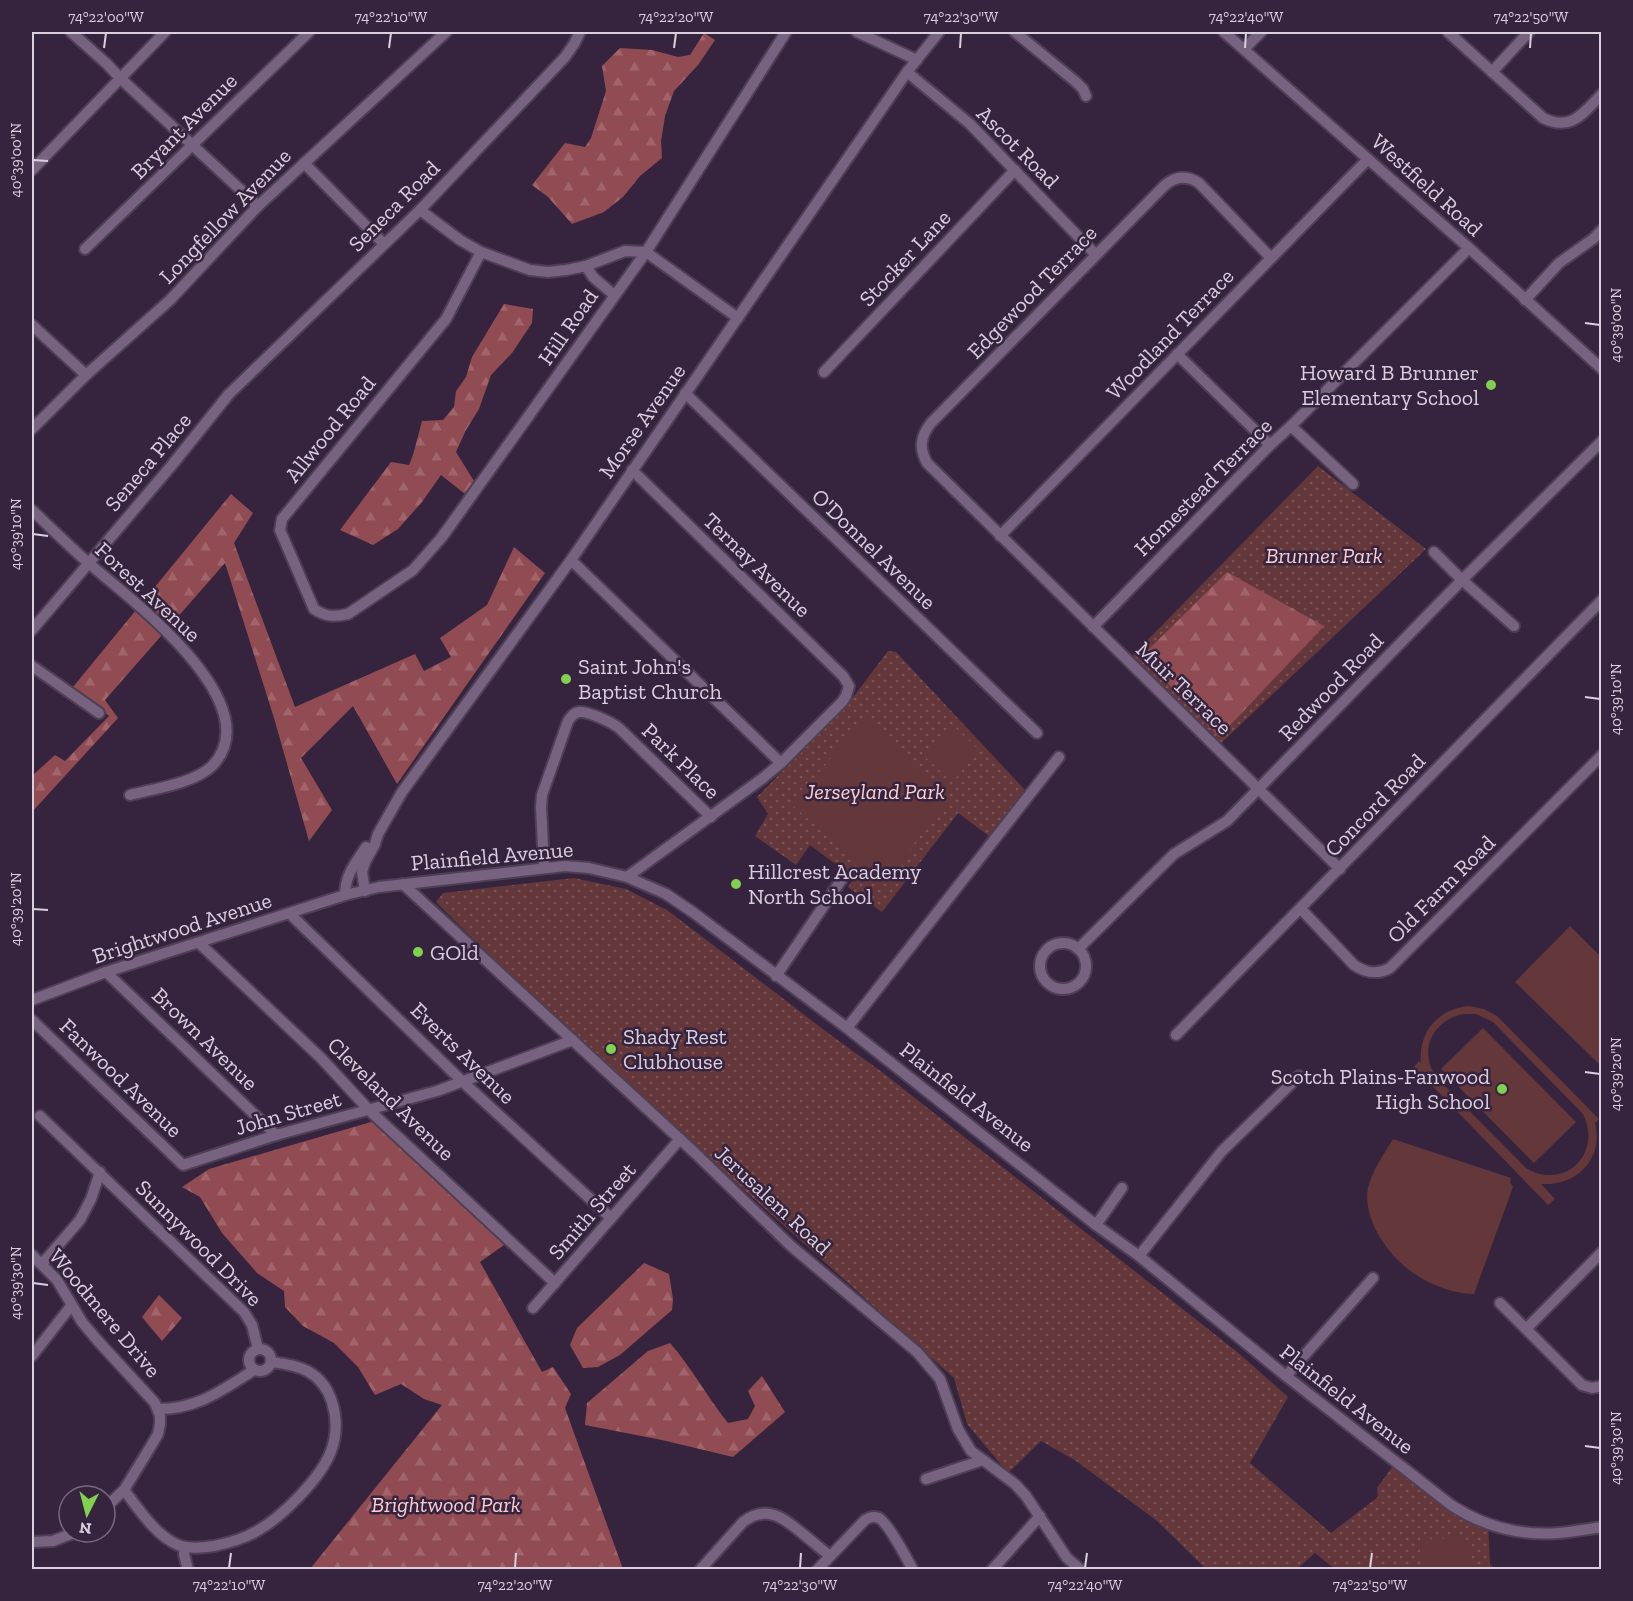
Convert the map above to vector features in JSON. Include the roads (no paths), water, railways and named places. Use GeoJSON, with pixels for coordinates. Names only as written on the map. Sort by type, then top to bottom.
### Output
{"type":"FeatureCollection","features":[{"type":"Feature","properties":{"kind":"street"},"geometry":{"type":"LineString","coordinates":[[71,32],[258,206]]}},
{"type":"Feature","properties":{"kind":"street"},"geometry":{"type":"LineString","coordinates":[[32,170],[165,32]]}},
{"type":"Feature","properties":{"kind":"street","name":"Bryant Avenue"},"geometry":{"type":"LineString","coordinates":[[85,249],[309,32]]}},
{"type":"Feature","properties":{"kind":"street","name":"Longfellow Avenue"},"geometry":{"type":"LineString","coordinates":[[32,429],[86,375],[170,300],[258,206],[446,32]]}},
{"type":"Feature","properties":{"kind":"street","name":"Seneca Road"},"geometry":{"type":"LineString","coordinates":[[224,400],[420,210],[566,57],[580,32]]}},
{"type":"Feature","properties":{"kind":"street","name":"Hill Road"},"geometry":{"type":"LineString","coordinates":[[348,614],[413,570],[442,537],[646,252],[786,32]]}},
{"type":"Feature","properties":{"kind":"street"},"geometry":{"type":"LineString","coordinates":[[857,32],[917,60]]}},
{"type":"Feature","properties":{"kind":"street","name":"Morse Avenue"},"geometry":{"type":"LineString","coordinates":[[365,891],[363,872],[365,862],[402,792],[571,560],[907,72],[939,32]]}},
{"type":"Feature","properties":{"kind":"street"},"geometry":{"type":"LineString","coordinates":[[1015,32],[1076,82],[1086,96]]}},
{"type":"Feature","properties":{"kind":"street","name":"Westfield Road"},"geometry":{"type":"LineString","coordinates":[[1224,32],[1469,248],[1602,369]]}},
{"type":"Feature","properties":{"kind":"street"},"geometry":{"type":"LineString","coordinates":[[1244,49],[1261,32]]}},
{"type":"Feature","properties":{"kind":"street"},"geometry":{"type":"LineString","coordinates":[[1448,32],[1543,118],[1552,122],[1567,123],[1576,119],[1602,94]]}},
{"type":"Feature","properties":{"kind":"street"},"geometry":{"type":"LineString","coordinates":[[1492,72],[1529,32]]}},
{"type":"Feature","properties":{"kind":"street","name":"Ascot Road"},"geometry":{"type":"LineString","coordinates":[[907,72],[970,124],[1096,255]]}},
{"type":"Feature","properties":{"kind":"street","name":"Woodland Terrace"},"geometry":{"type":"LineString","coordinates":[[1000,536],[1368,159]]}},
{"type":"Feature","properties":{"kind":"street"},"geometry":{"type":"LineString","coordinates":[[304,163],[384,244]]}},
{"type":"Feature","properties":{"kind":"street","name":"Stocker Lane"},"geometry":{"type":"LineString","coordinates":[[824,372],[1015,170]]}},
{"type":"Feature","properties":{"kind":"street","name":"Edgewood Terrace"},"geometry":{"type":"LineString","coordinates":[[1000,536],[927,464],[921,449],[922,437],[931,423],[1171,180],[1184,177],[1199,183],[1271,258]]}},
{"type":"Feature","properties":{"kind":"street"},"geometry":{"type":"LineString","coordinates":[[420,210],[460,240],[481,252],[530,270],[548,272],[586,266],[625,251],[646,252],[738,318]]}},
{"type":"Feature","properties":{"kind":"street"},"geometry":{"type":"LineString","coordinates":[[1525,300],[1559,264],[1602,230]]}},
{"type":"Feature","properties":{"kind":"street","name":"Homestead Terrace"},"geometry":{"type":"LineString","coordinates":[[1093,627],[1270,445],[1469,248]]}},
{"type":"Feature","properties":{"kind":"street","name":"Allwood Road"},"geometry":{"type":"LineString","coordinates":[[348,614],[322,615],[314,609],[280,530],[282,519],[446,319],[481,252]]}},
{"type":"Feature","properties":{"kind":"street"},"geometry":{"type":"LineString","coordinates":[[586,266],[593,277],[614,295]]}},
{"type":"Feature","properties":{"kind":"street"},"geometry":{"type":"LineString","coordinates":[[32,325],[86,375]]}},
{"type":"Feature","properties":{"kind":"street"},"geometry":{"type":"LineString","coordinates":[[1178,354],[1270,445]]}},
{"type":"Feature","properties":{"kind":"street","name":"O'Donnel Avenue"},"geometry":{"type":"LineString","coordinates":[[685,393],[1037,733]]}},
{"type":"Feature","properties":{"kind":"street","name":"Seneca Place"},"geometry":{"type":"LineString","coordinates":[[32,630],[224,400]]}},
{"type":"Feature","properties":{"kind":"street"},"geometry":{"type":"LineString","coordinates":[[1291,426],[1353,484]]}},
{"type":"Feature","properties":{"kind":"street","name":"Redwood Road"},"geometry":{"type":"LineString","coordinates":[[1078,949],[1174,854],[1227,822],[1462,580],[1602,441]]}},
{"type":"Feature","properties":{"kind":"street","name":"Ternay Avenue"},"geometry":{"type":"LineString","coordinates":[[632,470],[843,676],[849,686],[842,702],[781,763]]}},
{"type":"Feature","properties":{"kind":"street","name":"Forest Avenue"},"geometry":{"type":"LineString","coordinates":[[32,510],[88,563],[165,628],[182,646],[210,685],[225,717],[225,744],[218,759],[211,767],[192,779],[130,795]]}},
{"type":"Feature","properties":{"kind":"street","name":"Muir Terrace"},"geometry":{"type":"LineString","coordinates":[[1000,536],[1340,869]]}},
{"type":"Feature","properties":{"kind":"street"},"geometry":{"type":"LineString","coordinates":[[1434,552],[1514,626]]}},
{"type":"Feature","properties":{"kind":"street"},"geometry":{"type":"LineString","coordinates":[[571,560],[781,763],[627,877]]}},
{"type":"Feature","properties":{"kind":"street","name":"Concord Road"},"geometry":{"type":"LineString","coordinates":[[1176,1035],[1602,600]]}},
{"type":"Feature","properties":{"kind":"street"},"geometry":{"type":"LineString","coordinates":[[32,666],[99,713]]}},
{"type":"Feature","properties":{"kind":"street","name":"Park Place"},"geometry":{"type":"LineString","coordinates":[[544,867],[542,795],[568,721],[578,712],[612,722],[711,817]]}},
{"type":"Feature","properties":{"kind":"street","name":"Old Farm Road"},"geometry":{"type":"LineString","coordinates":[[1301,909],[1360,969],[1369,972],[1385,971],[1395,964],[1602,755]]}},
{"type":"Feature","properties":{"kind":"street"},"geometry":{"type":"LineString","coordinates":[[847,1028],[1059,757]]}},
{"type":"Feature","properties":{"kind":"street","name":"Morse Avenue"},"geometry":{"type":"LineString","coordinates":[[345,895],[348,876],[370,841],[378,834]]}},
{"type":"Feature","properties":{"kind":"street","name":"Plainfield Avenue"},"geometry":{"type":"LineString","coordinates":[[345,895],[379,887],[565,866],[589,868],[649,885],[678,901],[847,1028],[1139,1257],[1286,1376],[1465,1514],[1517,1532],[1558,1533],[1602,1527]]}},
{"type":"Feature","properties":{"kind":"street"},"geometry":{"type":"LineString","coordinates":[[776,976],[842,879]]}},
{"type":"Feature","properties":{"kind":"street","name":"Jerusalem Road"},"geometry":{"type":"LineString","coordinates":[[403,884],[680,1139],[791,1246],[917,1352],[939,1379],[958,1429],[971,1451],[1015,1484],[1026,1496],[1067,1558],[1081,1569]]}},
{"type":"Feature","properties":{"kind":"street","name":"Brightwood Avenue"},"geometry":{"type":"LineString","coordinates":[[32,1000],[106,972],[345,895]]}},
{"type":"Feature","properties":{"kind":"street","name":"Everts Avenue"},"geometry":{"type":"LineString","coordinates":[[290,914],[463,1082],[611,1218]]}},
{"type":"Feature","properties":{"kind":"street","name":"Cleveland Avenue"},"geometry":{"type":"LineString","coordinates":[[199,943],[321,1058],[369,1110],[555,1282]]}},
{"type":"Feature","properties":{"kind":"street"},"geometry":{"type":"LineString","coordinates":[[1060,943],[1072,945],[1078,949],[1085,959],[1086,966],[1081,979],[1072,987],[1065,989],[1053,987],[1047,983],[1040,970],[1044,952],[1060,943]]}},
{"type":"Feature","properties":{"kind":"street","name":"Brown Avenue"},"geometry":{"type":"LineString","coordinates":[[106,972],[276,1135]]}},
{"type":"Feature","properties":{"kind":"street","name":"Fanwood Avenue"},"geometry":{"type":"LineString","coordinates":[[32,1020],[183,1165]]}},
{"type":"Feature","properties":{"kind":"street","name":"John Street"},"geometry":{"type":"LineString","coordinates":[[183,1165],[276,1135],[437,1091],[573,1040]]}},
{"type":"Feature","properties":{"kind":"street"},"geometry":{"type":"LineString","coordinates":[[1139,1257],[1222,1151],[1299,1076]]}},
{"type":"Feature","properties":{"kind":"street","name":"Sunnywood Drive"},"geometry":{"type":"LineString","coordinates":[[40,1116],[244,1312],[252,1325],[258,1349]]}},
{"type":"Feature","properties":{"kind":"street","name":"Smith Street"},"geometry":{"type":"LineString","coordinates":[[533,1308],[680,1139]]}},
{"type":"Feature","properties":{"kind":"street"},"geometry":{"type":"LineString","coordinates":[[42,1264],[86,1211],[100,1172]]}},
{"type":"Feature","properties":{"kind":"street"},"geometry":{"type":"LineString","coordinates":[[1096,1225],[1122,1188]]}},
{"type":"Feature","properties":{"kind":"street"},"geometry":{"type":"LineString","coordinates":[[1526,1329],[1602,1252]]}},
{"type":"Feature","properties":{"kind":"street","name":"Woodmere Drive"},"geometry":{"type":"LineString","coordinates":[[32,1255],[57,1280],[82,1322],[148,1394],[158,1409],[160,1424],[158,1434],[124,1490],[117,1497]]}},
{"type":"Feature","properties":{"kind":"street"},"geometry":{"type":"LineString","coordinates":[[1286,1376],[1373,1278]]}},
{"type":"Feature","properties":{"kind":"street"},"geometry":{"type":"LineString","coordinates":[[1500,1303],[1582,1385],[1592,1388],[1602,1386]]}},
{"type":"Feature","properties":{"kind":"street"},"geometry":{"type":"LineString","coordinates":[[32,1356],[71,1306]]}},
{"type":"Feature","properties":{"kind":"street"},"geometry":{"type":"LineString","coordinates":[[158,1409],[179,1408],[200,1402],[254,1370],[265,1370],[272,1362],[270,1354],[265,1350],[258,1349],[251,1352],[249,1360],[254,1370]]}},
{"type":"Feature","properties":{"kind":"street"},"geometry":{"type":"LineString","coordinates":[[124,1490],[164,1537],[185,1547],[197,1548],[226,1544],[270,1524],[300,1494],[325,1464],[334,1443],[336,1427],[333,1404],[320,1380],[305,1369],[272,1362]]}},
{"type":"Feature","properties":{"kind":"street"},"geometry":{"type":"LineString","coordinates":[[926,1479],[983,1460]]}},
{"type":"Feature","properties":{"kind":"street"},"geometry":{"type":"LineString","coordinates":[[700,1569],[743,1522],[762,1514],[770,1514],[786,1520],[830,1556]]}},
{"type":"Feature","properties":{"kind":"street"},"geometry":{"type":"LineString","coordinates":[[992,1569],[1040,1516]]}},
{"type":"Feature","properties":{"kind":"street"},"geometry":{"type":"LineString","coordinates":[[818,1569],[869,1517],[874,1517],[884,1523],[912,1568]]}},
{"type":"Feature","properties":{"kind":"street"},"geometry":{"type":"LineString","coordinates":[[32,1542],[57,1539]]}},
{"type":"Feature","properties":{"kind":"street"},"geometry":{"type":"LineString","coordinates":[[185,1547],[185,1562],[188,1569]]}},
{"type":"Feature","properties":{"kind":"place","name":"Howard B Brunner Elementary School"},"geometry":{"type":"Point","coordinates":[1491,385]}},
{"type":"Feature","properties":{"kind":"place","name":"Saint John's Baptist Church"},"geometry":{"type":"Point","coordinates":[566,679]}},
{"type":"Feature","properties":{"kind":"place","name":"Hillcrest Academy North School"},"geometry":{"type":"Point","coordinates":[736,884]}},
{"type":"Feature","properties":{"kind":"place","name":"GOld"},"geometry":{"type":"Point","coordinates":[418,952]}},
{"type":"Feature","properties":{"kind":"place","name":"Shady Rest Clubhouse"},"geometry":{"type":"Point","coordinates":[611,1049]}},
{"type":"Feature","properties":{"kind":"place","name":"Scotch Plains-Fanwood High School"},"geometry":{"type":"Point","coordinates":[1502,1089]}},
{"type":"Feature","properties":{"kind":"park label","name":"Brunner Park"},"geometry":{"type":"Point","coordinates":[1324,555]}},
{"type":"Feature","properties":{"kind":"park label","name":"Jerseyland Park"},"geometry":{"type":"Point","coordinates":[875,791]}},
{"type":"Feature","properties":{"kind":"park label","name":"Brightwood Park"},"geometry":{"type":"Point","coordinates":[446,1504]}}]}
